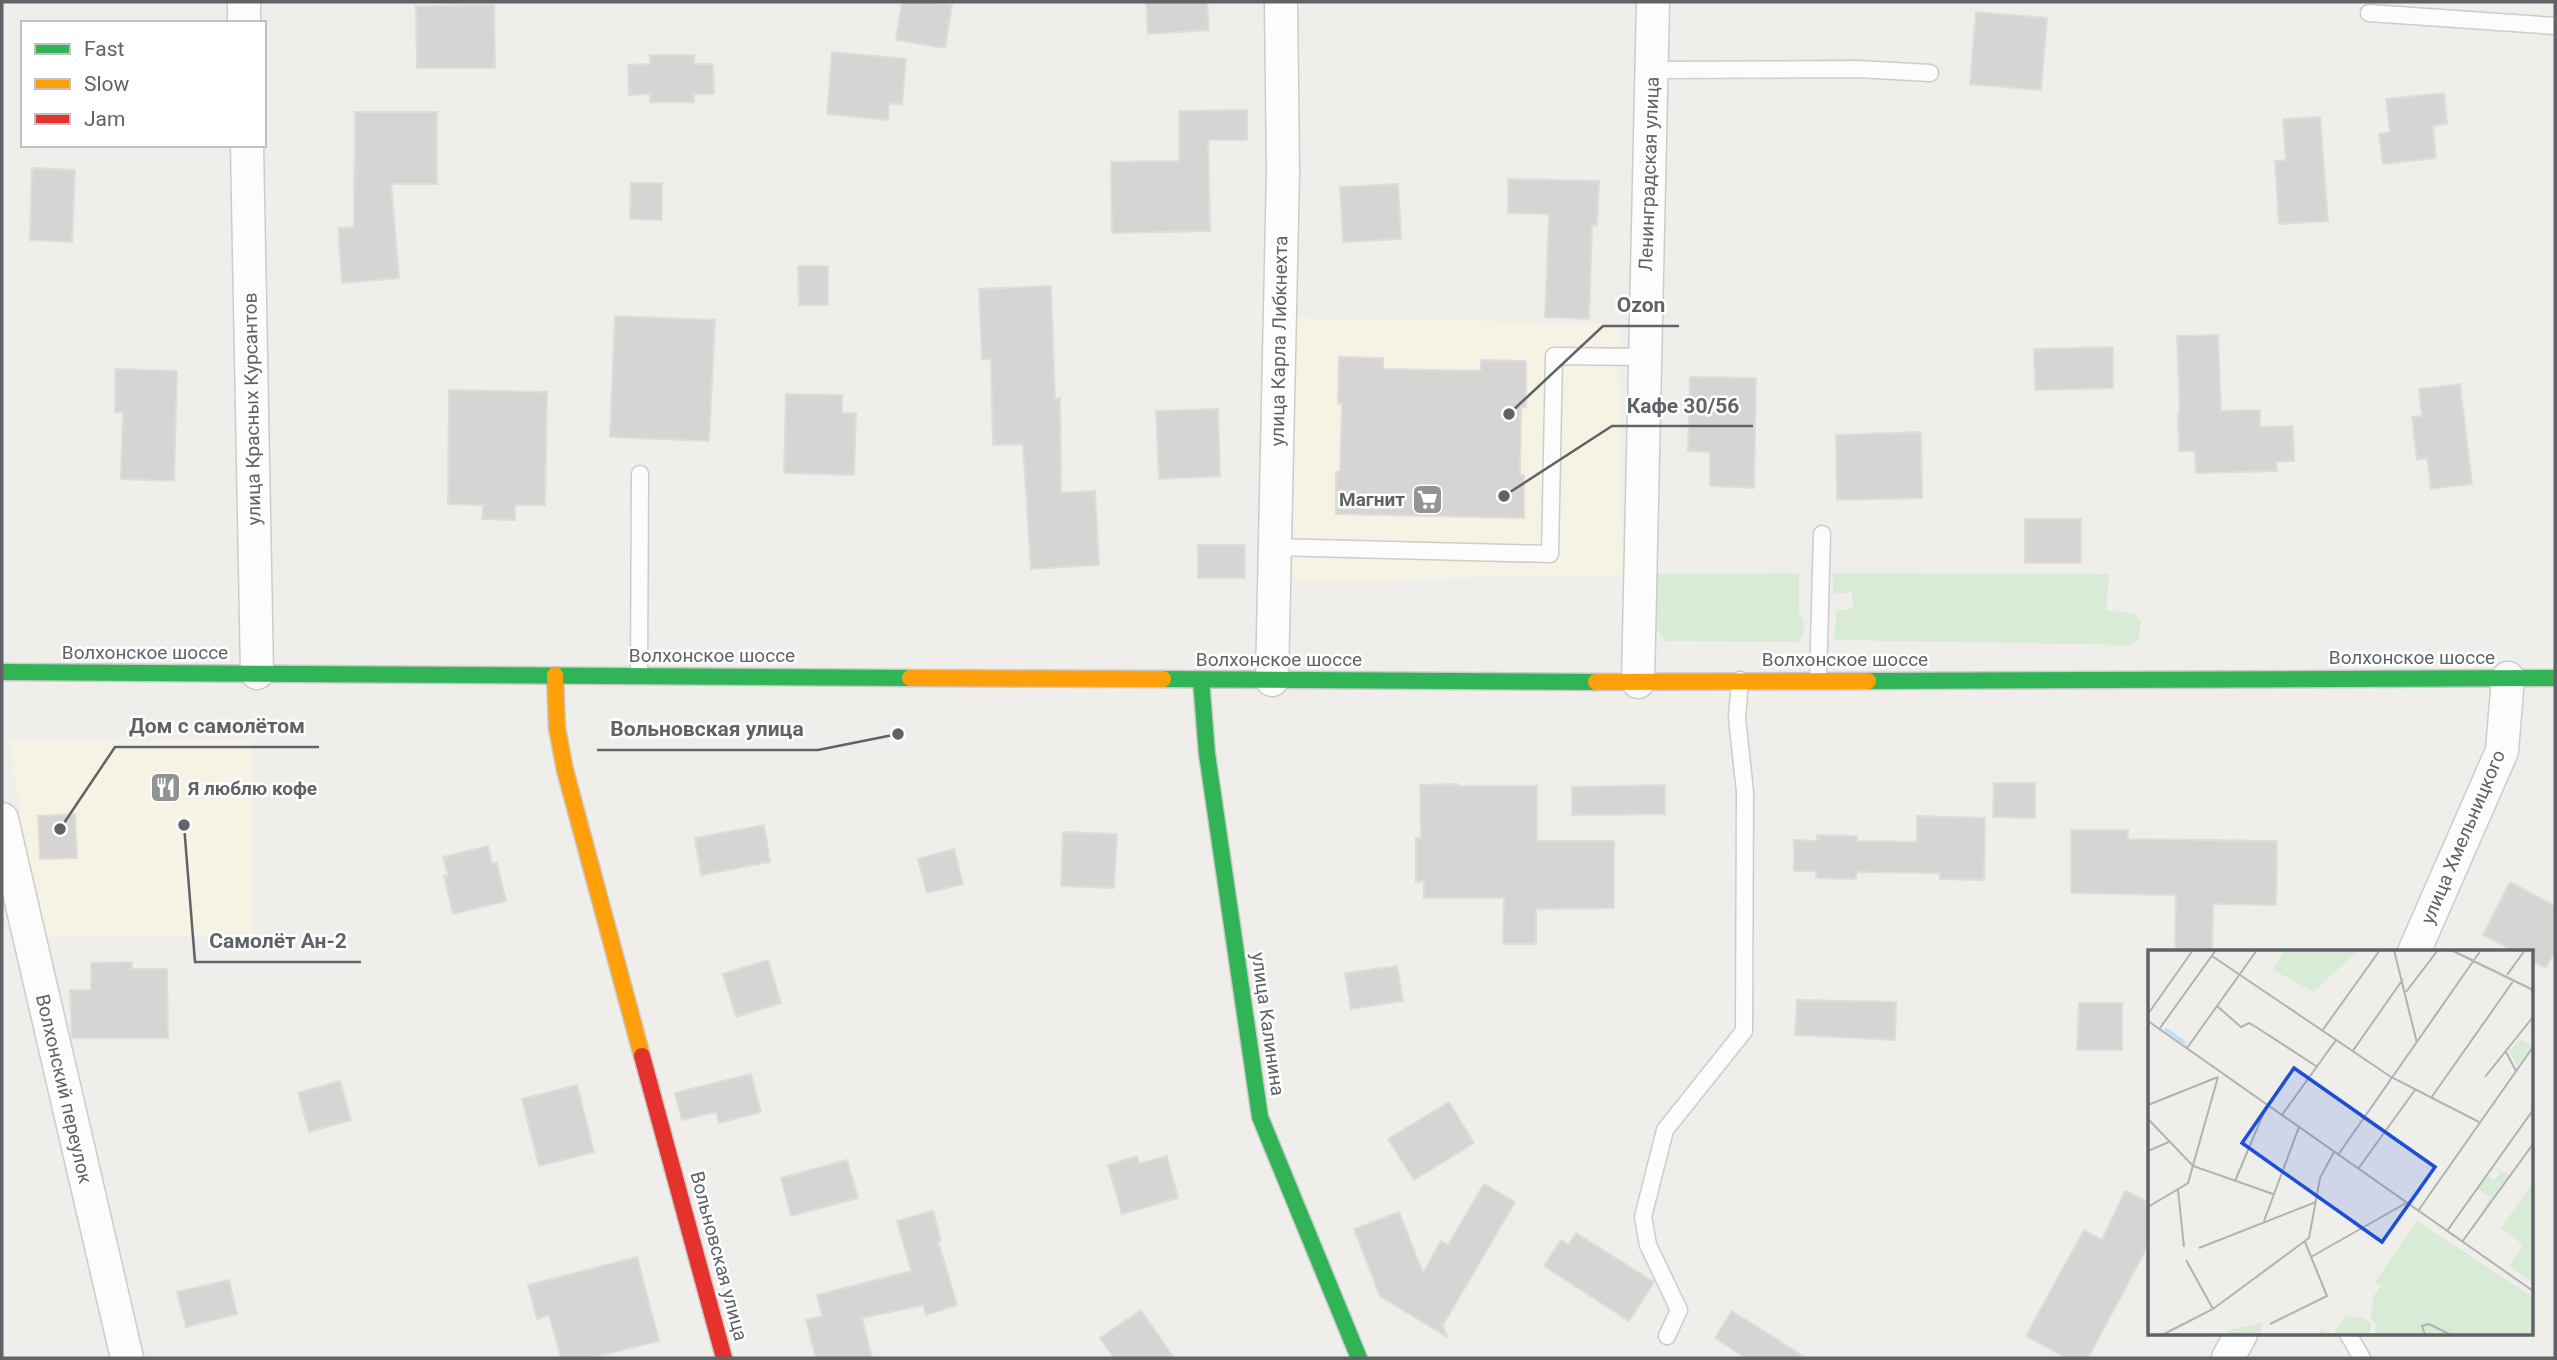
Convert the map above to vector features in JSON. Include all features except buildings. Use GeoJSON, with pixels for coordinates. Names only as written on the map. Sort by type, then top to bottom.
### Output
{"type":"FeatureCollection","features":[{"type":"Feature","properties":{"kind":"main road","name":"Волхонское шоссе"},"geometry":{"type":"LineString","coordinates":[[2,672],[1638,682],[2555,678]]}},
{"type":"Feature","properties":{"kind":"main road","name":"Вольновская улица"},"geometry":{"type":"LineString","coordinates":[[555,676],[557,728],[565,770],[724,1358]]}},
{"type":"Feature","properties":{"kind":"main road","name":"улица Калинина"},"geometry":{"type":"LineString","coordinates":[[1202,680],[1207,754],[1260,1117],[1359,1358]]}},
{"type":"Feature","properties":{"kind":"street"},"geometry":{"type":"LineString","coordinates":[[244,2],[244,21]]}},
{"type":"Feature","properties":{"kind":"street","name":"улица Карла Либкнехта"},"geometry":{"type":"LineString","coordinates":[[1272,680],[1283,171],[1282,2]]}},
{"type":"Feature","properties":{"kind":"street","name":"Ленинградская улица"},"geometry":{"type":"LineString","coordinates":[[1638,682],[1653,2]]}},
{"type":"Feature","properties":{"kind":"street","name":"улица Красных Курсантов"},"geometry":{"type":"LineString","coordinates":[[247,147],[257,673]]}},
{"type":"Feature","properties":{"kind":"street","name":"улица Хмельницкого"},"geometry":{"type":"LineString","coordinates":[[2415,950],[2502,751],[2508,678]]}},
{"type":"Feature","properties":{"kind":"street","name":"Волхонский переулок"},"geometry":{"type":"LineString","coordinates":[[2,819],[127,1358]]}},
{"type":"Feature","properties":{"kind":"street"},"geometry":{"type":"LineString","coordinates":[[2228,1358],[2240,1336]]}},
{"type":"Feature","properties":{"kind":"lane"},"geometry":{"type":"LineString","coordinates":[[2369,13],[2555,26]]}},
{"type":"Feature","properties":{"kind":"lane"},"geometry":{"type":"LineString","coordinates":[[1652,70],[1858,69],[1930,73]]}},
{"type":"Feature","properties":{"kind":"lane"},"geometry":{"type":"LineString","coordinates":[[1274,547],[1550,554],[1554,356],[1644,357]]}},
{"type":"Feature","properties":{"kind":"lane"},"geometry":{"type":"LineString","coordinates":[[639,676],[640,474]]}},
{"type":"Feature","properties":{"kind":"lane"},"geometry":{"type":"LineString","coordinates":[[1818,680],[1822,534]]}},
{"type":"Feature","properties":{"kind":"lane"},"geometry":{"type":"LineString","coordinates":[[1667,1336],[1679,1310],[1648,1245],[1643,1217],[1665,1130],[1744,1031],[1745,792],[1737,718],[1740,680]]}},
{"type":"Feature","properties":{"kind":"lane"},"geometry":{"type":"LineString","coordinates":[[2349,1336],[2361,1358]]}},
{"type":"Feature","properties":{"kind":"shaded area"},"geometry":{"type":"Polygon","coordinates":[[[1291,318],[1618,324],[1623,575],[1288,581],[1291,318]]]}},
{"type":"Feature","properties":{"kind":"shaded area"},"geometry":{"type":"Polygon","coordinates":[[[10,741],[252,741],[252,936],[37,937],[10,741]]]}},
{"type":"Feature","properties":{"kind":"green space"},"geometry":{"type":"Polygon","coordinates":[[[1799,573],[1799,612],[1804,621],[1803,636],[1797,642],[1665,641],[1655,627],[1655,574],[1799,573]]]}},
{"type":"Feature","properties":{"kind":"green space"},"geometry":{"type":"Polygon","coordinates":[[[1832,573],[2109,574],[2106,610],[2134,614],[2141,622],[2139,640],[2130,645],[1835,640],[1836,611],[1853,608],[1852,592],[1834,594],[1832,573]]]}},
{"type":"Feature","properties":{"kind":"traffic: fast"},"geometry":{"type":"LineString","coordinates":[[2,672],[910,678]]}},
{"type":"Feature","properties":{"kind":"traffic: fast"},"geometry":{"type":"LineString","coordinates":[[1868,681],[2555,678]]}},
{"type":"Feature","properties":{"kind":"traffic: fast"},"geometry":{"type":"LineString","coordinates":[[1163,679],[1596,682]]}},
{"type":"Feature","properties":{"kind":"traffic: fast"},"geometry":{"type":"LineString","coordinates":[[1201,680],[1207,754],[1260,1117],[1359,1358]]}},
{"type":"Feature","properties":{"kind":"traffic: slow"},"geometry":{"type":"LineString","coordinates":[[555,675],[557,728],[565,770],[642,1056]]}},
{"type":"Feature","properties":{"kind":"traffic: slow"},"geometry":{"type":"LineString","coordinates":[[910,678],[1163,679]]}},
{"type":"Feature","properties":{"kind":"traffic: slow"},"geometry":{"type":"LineString","coordinates":[[1596,682],[1868,681]]}},
{"type":"Feature","properties":{"kind":"traffic: jam"},"geometry":{"type":"LineString","coordinates":[[642,1056],[724,1358]]}},
{"type":"Feature","properties":{"kind":"place","name":"Ozon"},"geometry":{"type":"Point","coordinates":[1509,414]}},
{"type":"Feature","properties":{"kind":"place","name":"Кафе 30/56"},"geometry":{"type":"Point","coordinates":[1504,496]}},
{"type":"Feature","properties":{"kind":"place","name":"Магнит"},"geometry":{"type":"Point","coordinates":[1428,499]}},
{"type":"Feature","properties":{"kind":"place","name":"Вольновская улица"},"geometry":{"type":"Point","coordinates":[898,734]}},
{"type":"Feature","properties":{"kind":"place","name":"Я люблю кофе"},"geometry":{"type":"Point","coordinates":[165,788]}},
{"type":"Feature","properties":{"kind":"place","name":"Самолёт Ан-2"},"geometry":{"type":"Point","coordinates":[184,825]}},
{"type":"Feature","properties":{"kind":"place","name":"Дом с самолётом"},"geometry":{"type":"Point","coordinates":[60,829]}}]}
